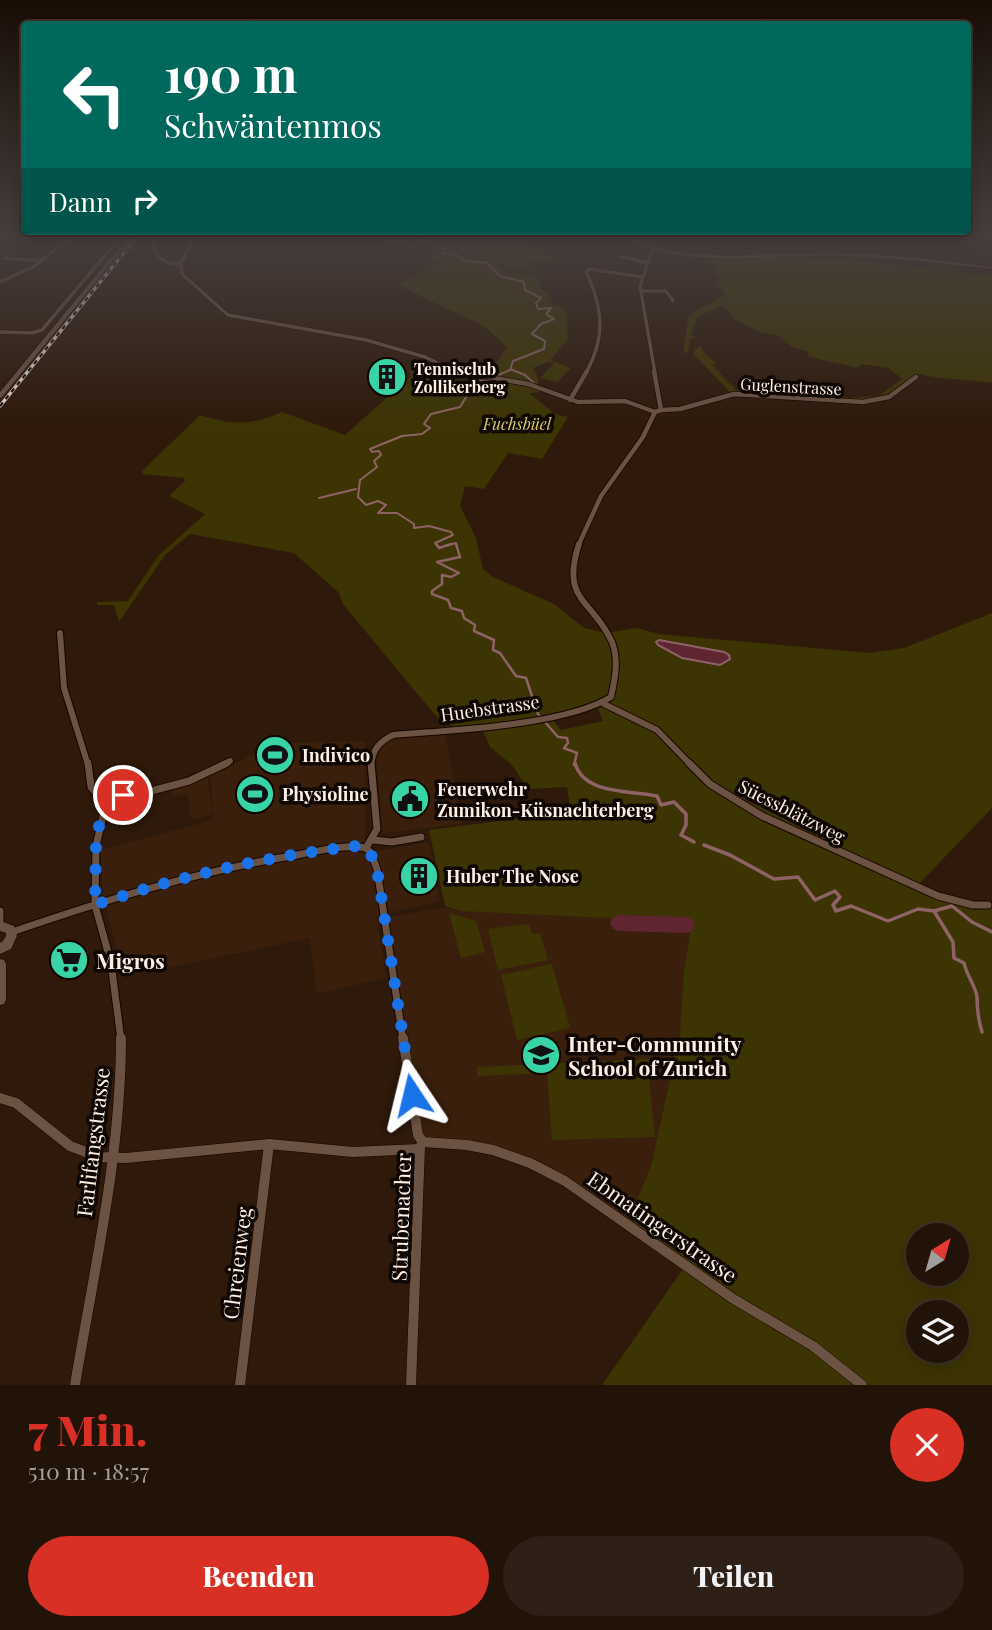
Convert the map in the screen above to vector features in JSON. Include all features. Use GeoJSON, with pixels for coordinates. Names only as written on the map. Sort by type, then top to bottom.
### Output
{"type":"FeatureCollection","features":[{"type":"Feature","properties":{"kind":"main road"},"geometry":{"type":"LineString","coordinates":[[0,396],[80,299]]}},
{"type":"Feature","properties":{"kind":"main road"},"geometry":{"type":"LineString","coordinates":[[0,926],[12,932],[10,940],[0,949]]}},
{"type":"Feature","properties":{"kind":"main road"},"geometry":{"type":"LineString","coordinates":[[0,964],[0,1000]]}},
{"type":"Feature","properties":{"kind":"street"},"geometry":{"type":"LineString","coordinates":[[0,332],[32,333],[44,329],[69,299]]}},
{"type":"Feature","properties":{"kind":"street"},"geometry":{"type":"LineString","coordinates":[[207,299],[228,316],[366,340],[425,357],[460,373],[528,384],[570,400],[630,402],[655,412],[644,436],[605,491],[571,572],[572,583],[606,633],[615,654],[614,686],[611,697],[604,704]]}},
{"type":"Feature","properties":{"kind":"street"},"geometry":{"type":"LineString","coordinates":[[570,400],[593,362],[602,338],[603,317],[598,299]]}},
{"type":"Feature","properties":{"kind":"street"},"geometry":{"type":"LineString","coordinates":[[641,299],[661,410]]}},
{"type":"Feature","properties":{"kind":"street","name":"Guglenstrasse"},"geometry":{"type":"LineString","coordinates":[[655,412],[688,407],[732,394],[835,401],[881,400],[916,377]]}},
{"type":"Feature","properties":{"kind":"street"},"geometry":{"type":"LineString","coordinates":[[60,633],[64,688],[87,759],[91,787],[106,803]]}},
{"type":"Feature","properties":{"kind":"street","name":"Huebstrasse"},"geometry":{"type":"LineString","coordinates":[[373,840],[377,828],[371,755],[381,741],[393,735],[540,717],[604,704]]}},
{"type":"Feature","properties":{"kind":"street","name":"Süessblätzweg"},"geometry":{"type":"LineString","coordinates":[[604,704],[657,730],[710,784],[762,816],[938,895],[956,902],[988,905]]}},
{"type":"Feature","properties":{"kind":"street"},"geometry":{"type":"LineString","coordinates":[[95,905],[96,846],[106,803],[123,795],[185,782],[230,761]]}},
{"type":"Feature","properties":{"kind":"street"},"geometry":{"type":"LineString","coordinates":[[12,932],[185,877],[256,861],[349,847],[366,848],[373,840],[392,842],[422,837]]}},
{"type":"Feature","properties":{"kind":"street","name":"Strubenacher"},"geometry":{"type":"LineString","coordinates":[[366,848],[371,853],[377,869],[421,1145],[411,1385]]}},
{"type":"Feature","properties":{"kind":"street","name":"Farlifangstrasse"},"geometry":{"type":"LineString","coordinates":[[75,1385],[113,1158],[121,1093],[121,1025],[111,963],[95,905]]}},
{"type":"Feature","properties":{"kind":"street"},"geometry":{"type":"LineString","coordinates":[[0,911],[0,926]]}},
{"type":"Feature","properties":{"kind":"street","name":"Ebmatingerstrasse"},"geometry":{"type":"LineString","coordinates":[[0,1098],[16,1103],[69,1146],[99,1157],[269,1144],[353,1152],[421,1145],[465,1145],[501,1152],[536,1165],[565,1181],[732,1298],[813,1346],[862,1385]]}},
{"type":"Feature","properties":{"kind":"street","name":"Chreienweg"},"geometry":{"type":"LineString","coordinates":[[240,1385],[269,1144]]}},
{"type":"Feature","properties":{"kind":"shaded area"},"geometry":{"type":"Polygon","coordinates":[[[659,640],[724,652],[730,659],[720,665],[682,658],[658,645],[656,642],[659,640]]]}},
{"type":"Feature","properties":{"kind":"shaded area"},"geometry":{"type":"Polygon","coordinates":[[[445,734],[462,824],[383,833],[376,754],[382,745],[395,738],[445,734]]]}},
{"type":"Feature","properties":{"kind":"shaded area"},"geometry":{"type":"Polygon","coordinates":[[[366,741],[365,853],[429,842],[440,901],[376,916],[386,978],[317,994],[310,938],[123,977],[102,889],[101,850],[213,820],[210,776],[276,743],[366,741]]]}},
{"type":"Feature","properties":{"kind":"shaded area"},"geometry":{"type":"Polygon","coordinates":[[[207,773],[212,814],[191,820],[187,794],[172,797],[173,786],[207,773]]]}},
{"type":"Feature","properties":{"kind":"shaded area","name":"Inter-Community School of Zurich"},"geometry":{"type":"Polygon","coordinates":[[[440,908],[692,922],[681,1034],[651,1166],[627,1224],[565,1181],[501,1152],[423,1142],[384,918],[440,908]]]}},
{"type":"Feature","properties":{"kind":"green space","name":"Fuchsbüel"},"geometry":{"type":"Polygon","coordinates":[[[426,299],[551,299],[553,305],[564,307],[568,340],[550,360],[571,368],[557,382],[540,378],[554,363],[547,362],[533,368],[539,381],[535,388],[542,392],[529,393],[555,414],[568,417],[542,459],[508,453],[484,489],[465,486],[460,506],[476,538],[483,569],[493,577],[554,604],[584,628],[606,633],[637,628],[659,634],[869,653],[904,648],[992,613],[992,808],[917,886],[956,902],[992,907],[992,1385],[602,1385],[685,1266],[627,1224],[651,1166],[680,1034],[684,972],[692,922],[461,911],[445,906],[429,830],[571,812],[567,787],[528,789],[512,765],[490,747],[483,731],[440,734],[455,728],[434,714],[343,604],[338,592],[294,553],[190,534],[165,555],[119,622],[114,605],[97,605],[97,602],[128,601],[158,556],[205,514],[169,496],[185,481],[184,478],[143,474],[142,471],[200,415],[222,421],[251,422],[282,412],[345,435],[411,376],[409,370],[453,380],[489,380],[492,369],[507,347],[485,327],[426,299]],[[597,706],[554,715],[555,723],[561,730],[603,721],[597,706]]]}},
{"type":"Feature","properties":{"kind":"green space"},"geometry":{"type":"Polygon","coordinates":[[[718,299],[992,299],[992,383],[919,374],[881,400],[836,401],[732,394],[693,354],[694,350],[701,346],[704,353],[717,364],[712,365],[736,390],[848,398],[879,396],[902,379],[889,368],[862,364],[858,368],[809,357],[807,351],[792,347],[779,336],[761,332],[733,319],[727,309],[720,307],[698,316],[691,335],[697,337],[690,339],[688,354],[683,350],[689,315],[718,299]]]}},
{"type":"Feature","properties":{"kind":"green space"},"geometry":{"type":"Polygon","coordinates":[[[449,913],[476,921],[485,952],[461,958],[449,913]]]}},
{"type":"Feature","properties":{"kind":"green space"},"geometry":{"type":"Polygon","coordinates":[[[529,924],[532,934],[540,933],[548,960],[498,970],[488,929],[529,924]]]}},
{"type":"Feature","properties":{"kind":"green space"},"geometry":{"type":"Polygon","coordinates":[[[552,964],[570,1028],[517,1040],[501,975],[552,964]]]}},
{"type":"Feature","properties":{"kind":"green space"},"geometry":{"type":"Polygon","coordinates":[[[670,1058],[671,1068],[648,1069],[655,1137],[552,1140],[547,1073],[477,1076],[477,1067],[670,1058]]]}},
{"type":"Feature","properties":{"kind":"waterway"},"geometry":{"type":"LineString","coordinates":[[510,369],[513,361],[544,349],[545,341],[532,334],[541,324],[554,319],[546,314],[551,308],[538,309],[536,303],[540,299]]}},
{"type":"Feature","properties":{"kind":"waterway"},"geometry":{"type":"LineString","coordinates":[[494,377],[510,369]]}},
{"type":"Feature","properties":{"kind":"waterway"},"geometry":{"type":"LineString","coordinates":[[510,369],[525,375],[534,383]]}},
{"type":"Feature","properties":{"kind":"waterway"},"geometry":{"type":"LineString","coordinates":[[436,544],[453,535],[451,532],[429,526],[414,528],[414,524],[397,513],[378,513],[386,505],[378,501],[366,505],[358,497],[360,480],[377,467],[374,461],[381,455],[379,451],[372,452],[370,449],[402,436],[422,434],[430,428],[424,424],[431,414],[460,407],[476,381],[491,380]]}},
{"type":"Feature","properties":{"kind":"waterway"},"geometry":{"type":"LineString","coordinates":[[319,498],[356,489]]}},
{"type":"Feature","properties":{"kind":"waterway"},"geometry":{"type":"LineString","coordinates":[[445,546],[456,543],[457,546]]}},
{"type":"Feature","properties":{"kind":"waterway"},"geometry":{"type":"LineString","coordinates":[[436,544],[439,548],[445,546]]}},
{"type":"Feature","properties":{"kind":"waterway"},"geometry":{"type":"LineString","coordinates":[[445,546],[451,544]]}},
{"type":"Feature","properties":{"kind":"waterway"},"geometry":{"type":"LineString","coordinates":[[456,544],[460,557],[437,562],[459,573],[451,577],[442,575],[442,584],[432,591],[432,594],[448,600],[451,608],[462,611],[464,618],[475,625],[474,631],[494,640],[493,650],[500,653],[516,676],[526,678],[538,714],[558,737],[567,738],[568,743],[564,748],[577,753],[574,765]]}},
{"type":"Feature","properties":{"kind":"waterway"},"geometry":{"type":"LineString","coordinates":[[575,763],[580,773],[598,786],[657,796],[661,805],[674,802],[686,814],[686,825],[681,835],[694,842]]}},
{"type":"Feature","properties":{"kind":"waterway"},"geometry":{"type":"LineString","coordinates":[[704,845],[730,855],[774,879],[798,877],[815,900],[835,891],[840,897],[833,905],[836,911],[851,906],[888,921],[918,909],[934,911]]}},
{"type":"Feature","properties":{"kind":"waterway"},"geometry":{"type":"LineString","coordinates":[[934,911],[952,906],[972,922],[992,932]]}},
{"type":"Feature","properties":{"kind":"waterway"},"geometry":{"type":"LineString","coordinates":[[934,911],[953,942],[954,958],[964,963],[975,989],[982,1032]]}},
{"type":"Feature","properties":{"kind":"waterway"},"geometry":{"type":"LineString","coordinates":[[619,923],[686,925]]}},
{"type":"Feature","properties":{"kind":"railway"},"geometry":{"type":"LineString","coordinates":[[0,406],[87,299]]}},
{"type":"Feature","properties":{"kind":"place","name":"Tennisclub Zollikerberg"},"geometry":{"type":"Point","coordinates":[387,377]}},
{"type":"Feature","properties":{"kind":"place","name":"Indivico"},"geometry":{"type":"Point","coordinates":[275,755]}},
{"type":"Feature","properties":{"kind":"place","name":"Physioline"},"geometry":{"type":"Point","coordinates":[255,794]}},
{"type":"Feature","properties":{"kind":"place","name":"Feuerwehr Zumikon-Küsnachterberg"},"geometry":{"type":"Point","coordinates":[410,799]}},
{"type":"Feature","properties":{"kind":"place","name":"Huber The Nose"},"geometry":{"type":"Point","coordinates":[419,876]}},
{"type":"Feature","properties":{"kind":"place","name":"Migros"},"geometry":{"type":"Point","coordinates":[69,960]}},
{"type":"Feature","properties":{"kind":"place","name":"Inter-Community School of Zurich"},"geometry":{"type":"Point","coordinates":[541,1055]}},
{"type":"Feature","properties":{"kind":"route"},"geometry":{"type":"LineString","coordinates":[[123,795],[106,803],[100,820],[96,846],[95,905],[185,877],[256,861],[357,846],[369,850],[377,869],[412,1095]]}}]}
